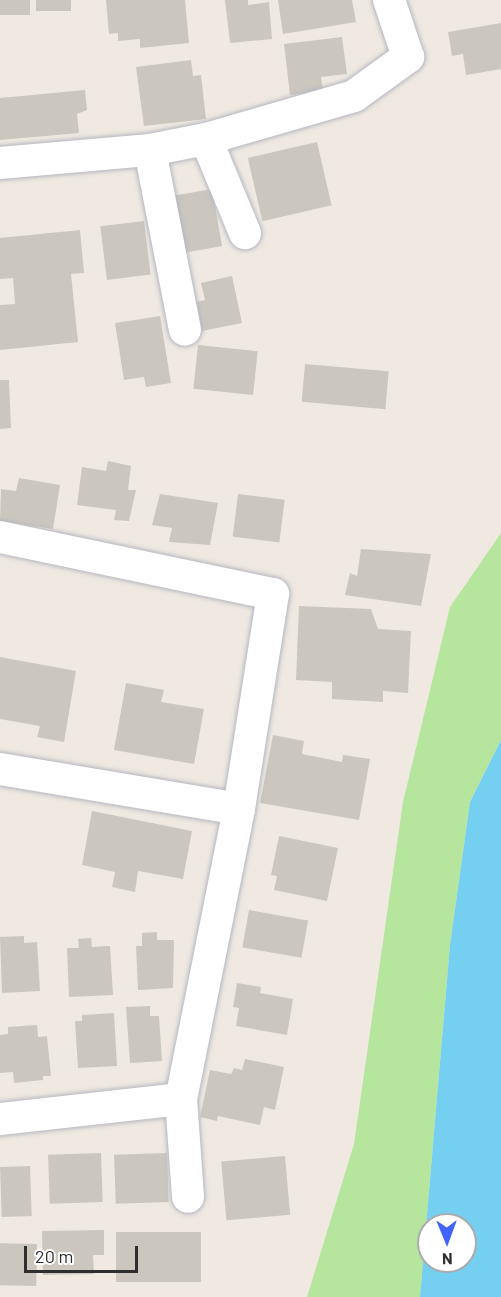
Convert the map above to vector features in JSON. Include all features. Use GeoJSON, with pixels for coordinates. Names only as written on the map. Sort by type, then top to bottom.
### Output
{"type":"FeatureCollection","features":[{"type":"Feature","properties":{"kind":"street"},"geometry":{"type":"LineString","coordinates":[[0,163],[150,150],[206,139],[354,96],[408,57],[388,0]]}},
{"type":"Feature","properties":{"kind":"street"},"geometry":{"type":"LineString","coordinates":[[206,139],[245,233]]}},
{"type":"Feature","properties":{"kind":"street"},"geometry":{"type":"LineString","coordinates":[[150,150],[185,330]]}},
{"type":"Feature","properties":{"kind":"street"},"geometry":{"type":"LineString","coordinates":[[0,537],[273,594],[239,809],[181,1099],[188,1197]]}},
{"type":"Feature","properties":{"kind":"street"},"geometry":{"type":"LineString","coordinates":[[0,769],[239,809]]}},
{"type":"Feature","properties":{"kind":"street"},"geometry":{"type":"LineString","coordinates":[[0,1119],[181,1099]]}},
{"type":"Feature","properties":{"kind":"green space"},"geometry":{"type":"Polygon","coordinates":[[[501,533],[501,740],[470,802],[450,945],[427,1213],[417,1213],[417,1273],[422,1273],[420,1297],[307,1297],[354,1144],[403,802],[450,607],[501,533]]]}},
{"type":"Feature","properties":{"kind":"water"},"geometry":{"type":"Polygon","coordinates":[[[501,740],[501,1297],[420,1297],[422,1273],[477,1273],[477,1213],[427,1213],[450,945],[470,802],[501,740]]]}},
{"type":"Feature","properties":{"kind":"building"},"geometry":{"type":"Polygon","coordinates":[[[0,0],[30,0],[30,15],[0,15],[0,0]]]}},
{"type":"Feature","properties":{"kind":"building"},"geometry":{"type":"Polygon","coordinates":[[[36,0],[71,0],[71,11],[36,11],[36,0]]]}},
{"type":"Feature","properties":{"kind":"building"},"geometry":{"type":"Polygon","coordinates":[[[106,0],[185,0],[189,43],[140,48],[140,39],[118,41],[118,33],[109,34],[106,0]]]}},
{"type":"Feature","properties":{"kind":"building"},"geometry":{"type":"Polygon","coordinates":[[[225,0],[248,0],[248,5],[269,2],[272,39],[230,43],[225,0]]]}},
{"type":"Feature","properties":{"kind":"building"},"geometry":{"type":"Polygon","coordinates":[[[278,0],[352,0],[356,22],[283,34],[278,0]]]}},
{"type":"Feature","properties":{"kind":"building"},"geometry":{"type":"Polygon","coordinates":[[[501,23],[501,69],[466,75],[463,54],[452,56],[448,32],[501,23]]]}},
{"type":"Feature","properties":{"kind":"building"},"geometry":{"type":"Polygon","coordinates":[[[342,37],[347,74],[321,77],[323,91],[290,95],[284,44],[342,37]]]}},
{"type":"Feature","properties":{"kind":"building"},"geometry":{"type":"Polygon","coordinates":[[[191,60],[193,76],[201,75],[206,119],[144,126],[136,67],[191,60]]]}},
{"type":"Feature","properties":{"kind":"building"},"geometry":{"type":"Polygon","coordinates":[[[85,90],[87,110],[77,114],[79,133],[0,140],[0,98],[85,90]]]}},
{"type":"Feature","properties":{"kind":"building"},"geometry":{"type":"Polygon","coordinates":[[[317,142],[332,205],[262,221],[248,158],[317,142]]]}},
{"type":"Feature","properties":{"kind":"building"},"geometry":{"type":"Polygon","coordinates":[[[212,189],[222,246],[181,253],[171,196],[212,189]]]}},
{"type":"Feature","properties":{"kind":"building"},"geometry":{"type":"Polygon","coordinates":[[[144,221],[151,275],[107,280],[100,226],[144,221]]]}},
{"type":"Feature","properties":{"kind":"building"},"geometry":{"type":"Polygon","coordinates":[[[80,230],[84,273],[71,274],[78,342],[0,350],[0,305],[15,304],[13,278],[0,279],[0,238],[80,230]]]}},
{"type":"Feature","properties":{"kind":"building"},"geometry":{"type":"Polygon","coordinates":[[[232,276],[242,323],[202,331],[197,302],[205,300],[201,283],[232,276]]]}},
{"type":"Feature","properties":{"kind":"building"},"geometry":{"type":"Polygon","coordinates":[[[160,316],[171,383],[146,387],[144,377],[124,380],[115,323],[160,316]]]}},
{"type":"Feature","properties":{"kind":"building"},"geometry":{"type":"Polygon","coordinates":[[[198,345],[258,351],[253,395],[193,389],[198,345]]]}},
{"type":"Feature","properties":{"kind":"building"},"geometry":{"type":"Polygon","coordinates":[[[305,364],[389,371],[385,409],[302,402],[305,364]]]}},
{"type":"Feature","properties":{"kind":"building"},"geometry":{"type":"Polygon","coordinates":[[[0,380],[9,380],[11,428],[0,429],[0,380]]]}},
{"type":"Feature","properties":{"kind":"building"},"geometry":{"type":"Polygon","coordinates":[[[108,461],[131,466],[128,490],[136,490],[129,521],[114,520],[116,510],[77,505],[82,467],[106,471],[108,461]]]}},
{"type":"Feature","properties":{"kind":"building"},"geometry":{"type":"Polygon","coordinates":[[[19,478],[60,485],[53,529],[0,521],[1,489],[16,491],[19,478]]]}},
{"type":"Feature","properties":{"kind":"building"},"geometry":{"type":"Polygon","coordinates":[[[160,494],[218,503],[210,545],[169,542],[172,528],[152,525],[160,494]]]}},
{"type":"Feature","properties":{"kind":"building"},"geometry":{"type":"Polygon","coordinates":[[[238,494],[285,500],[279,542],[233,537],[238,494]]]}},
{"type":"Feature","properties":{"kind":"building"},"geometry":{"type":"Polygon","coordinates":[[[361,549],[431,554],[421,606],[345,595],[350,573],[357,576],[361,549]]]}},
{"type":"Feature","properties":{"kind":"building"},"geometry":{"type":"Polygon","coordinates":[[[299,606],[371,609],[378,629],[411,631],[408,693],[383,691],[383,702],[332,699],[332,682],[296,680],[299,606]]]}},
{"type":"Feature","properties":{"kind":"building"},"geometry":{"type":"Polygon","coordinates":[[[0,657],[76,671],[64,742],[37,737],[40,726],[0,719],[0,657]]]}},
{"type":"Feature","properties":{"kind":"building"},"geometry":{"type":"Polygon","coordinates":[[[126,683],[164,690],[161,702],[204,709],[194,764],[114,750],[126,683]]]}},
{"type":"Feature","properties":{"kind":"building"},"geometry":{"type":"Polygon","coordinates":[[[273,735],[304,741],[302,754],[342,762],[343,755],[370,759],[359,820],[260,803],[273,735]]]}},
{"type":"Feature","properties":{"kind":"building"},"geometry":{"type":"Polygon","coordinates":[[[92,811],[192,831],[183,879],[138,871],[135,892],[112,887],[115,872],[82,865],[92,811]]]}},
{"type":"Feature","properties":{"kind":"building"},"geometry":{"type":"Polygon","coordinates":[[[279,836],[338,848],[327,901],[274,890],[277,876],[271,875],[279,836]]]}},
{"type":"Feature","properties":{"kind":"building"},"geometry":{"type":"Polygon","coordinates":[[[249,910],[308,920],[301,958],[242,947],[249,910]]]}},
{"type":"Feature","properties":{"kind":"building"},"geometry":{"type":"Polygon","coordinates":[[[157,932],[157,940],[174,940],[173,988],[138,990],[136,946],[142,946],[142,933],[157,932]]]}},
{"type":"Feature","properties":{"kind":"building"},"geometry":{"type":"Polygon","coordinates":[[[24,936],[24,943],[37,942],[40,991],[2,993],[0,937],[24,936]]]}},
{"type":"Feature","properties":{"kind":"building"},"geometry":{"type":"Polygon","coordinates":[[[91,938],[92,947],[110,946],[113,995],[69,997],[67,948],[79,948],[78,939],[91,938]]]}},
{"type":"Feature","properties":{"kind":"building"},"geometry":{"type":"Polygon","coordinates":[[[237,983],[261,987],[260,993],[293,999],[287,1035],[236,1026],[239,1008],[233,1007],[237,983]]]}},
{"type":"Feature","properties":{"kind":"building"},"geometry":{"type":"Polygon","coordinates":[[[150,1006],[150,1016],[159,1016],[162,1061],[130,1063],[126,1007],[150,1006]]]}},
{"type":"Feature","properties":{"kind":"building"},"geometry":{"type":"Polygon","coordinates":[[[114,1013],[117,1066],[78,1068],[75,1021],[82,1021],[82,1015],[114,1013]]]}},
{"type":"Feature","properties":{"kind":"building"},"geometry":{"type":"Polygon","coordinates":[[[37,1025],[38,1037],[47,1036],[51,1076],[43,1076],[43,1080],[14,1083],[13,1072],[0,1073],[0,1035],[8,1034],[8,1027],[37,1025]]]}},
{"type":"Feature","properties":{"kind":"building"},"geometry":{"type":"Polygon","coordinates":[[[245,1059],[284,1067],[275,1110],[264,1107],[260,1125],[218,1116],[217,1121],[200,1117],[210,1070],[231,1074],[234,1068],[242,1070],[245,1059]]]}},
{"type":"Feature","properties":{"kind":"building"},"geometry":{"type":"Polygon","coordinates":[[[101,1153],[103,1202],[50,1204],[48,1155],[101,1153]]]}},
{"type":"Feature","properties":{"kind":"building"},"geometry":{"type":"Polygon","coordinates":[[[167,1153],[169,1202],[116,1204],[114,1155],[167,1153]]]}},
{"type":"Feature","properties":{"kind":"building"},"geometry":{"type":"Polygon","coordinates":[[[285,1156],[290,1215],[226,1220],[221,1162],[285,1156]]]}},
{"type":"Feature","properties":{"kind":"building"},"geometry":{"type":"Polygon","coordinates":[[[30,1166],[32,1216],[2,1217],[0,1167],[30,1166]]]}},
{"type":"Feature","properties":{"kind":"building"},"geometry":{"type":"Polygon","coordinates":[[[104,1230],[104,1255],[93,1255],[94,1274],[43,1275],[42,1231],[104,1230]]]}},
{"type":"Feature","properties":{"kind":"building"},"geometry":{"type":"Polygon","coordinates":[[[116,1232],[201,1232],[201,1282],[116,1282],[116,1232]]]}},
{"type":"Feature","properties":{"kind":"building"},"geometry":{"type":"Polygon","coordinates":[[[0,1243],[37,1244],[36,1286],[0,1285],[0,1243]]]}}]}
